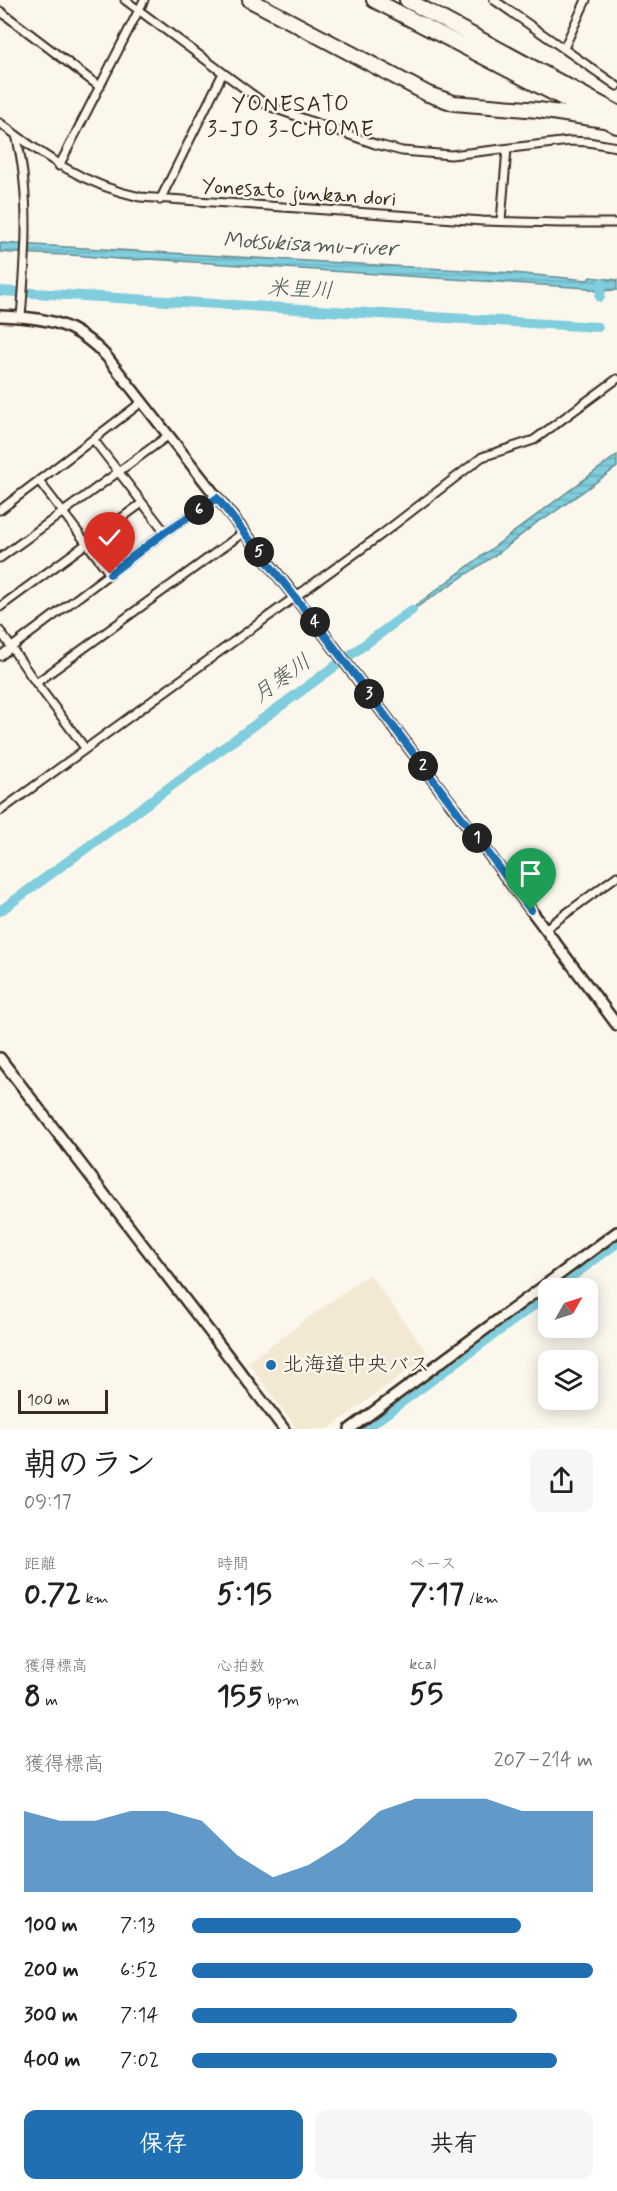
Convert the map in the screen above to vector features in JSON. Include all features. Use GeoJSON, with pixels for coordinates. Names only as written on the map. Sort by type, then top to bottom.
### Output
{"type":"FeatureCollection","features":[{"type":"Feature","properties":{"kind":"highway"},"geometry":{"type":"LineString","coordinates":[[250,0],[428,94],[454,103],[612,119]]}},
{"type":"Feature","properties":{"kind":"highway"},"geometry":{"type":"LineString","coordinates":[[374,0],[407,5],[612,119]]}},
{"type":"Feature","properties":{"kind":"street"},"geometry":{"type":"LineString","coordinates":[[124,0],[268,106],[393,149],[451,155],[570,141],[617,147]]}},
{"type":"Feature","properties":{"kind":"street"},"geometry":{"type":"LineString","coordinates":[[60,166],[144,0]]}},
{"type":"Feature","properties":{"kind":"street"},"geometry":{"type":"LineString","coordinates":[[494,0],[617,86]]}},
{"type":"Feature","properties":{"kind":"street"},"geometry":{"type":"LineString","coordinates":[[564,48],[586,0]]}},
{"type":"Feature","properties":{"kind":"street"},"geometry":{"type":"LineString","coordinates":[[0,11],[100,87]]}},
{"type":"Feature","properties":{"kind":"street"},"geometry":{"type":"LineString","coordinates":[[160,200],[223,73]]}},
{"type":"Feature","properties":{"kind":"street","name":"Yonesato junkan dori"},"geometry":{"type":"LineString","coordinates":[[0,123],[60,166],[89,182],[119,193],[160,200],[501,221],[617,223]]}},
{"type":"Feature","properties":{"kind":"street"},"geometry":{"type":"LineString","coordinates":[[16,135],[23,161],[26,187],[21,317]]}},
{"type":"Feature","properties":{"kind":"street"},"geometry":{"type":"LineString","coordinates":[[501,221],[507,149]]}},
{"type":"Feature","properties":{"kind":"street"},"geometry":{"type":"LineString","coordinates":[[0,316],[52,321],[80,332],[107,357],[296,597],[617,1025]]}},
{"type":"Feature","properties":{"kind":"street"},"geometry":{"type":"LineString","coordinates":[[0,811],[382,534],[482,457],[534,440],[617,379]]}},
{"type":"Feature","properties":{"kind":"street"},"geometry":{"type":"LineString","coordinates":[[0,510],[142,402]]}},
{"type":"Feature","properties":{"kind":"street"},"geometry":{"type":"LineString","coordinates":[[0,558],[169,435]]}},
{"type":"Feature","properties":{"kind":"street"},"geometry":{"type":"LineString","coordinates":[[93,440],[165,532]]}},
{"type":"Feature","properties":{"kind":"street"},"geometry":{"type":"LineString","coordinates":[[39,481],[110,574]]}},
{"type":"Feature","properties":{"kind":"street"},"geometry":{"type":"LineString","coordinates":[[0,656],[165,532],[217,498]]}},
{"type":"Feature","properties":{"kind":"street"},"geometry":{"type":"LineString","coordinates":[[0,607],[142,503]]}},
{"type":"Feature","properties":{"kind":"street"},"geometry":{"type":"LineString","coordinates":[[36,683],[244,532]]}},
{"type":"Feature","properties":{"kind":"street"},"geometry":{"type":"LineString","coordinates":[[0,631],[85,748]]}},
{"type":"Feature","properties":{"kind":"street"},"geometry":{"type":"LineString","coordinates":[[545,928],[617,876]]}},
{"type":"Feature","properties":{"kind":"street"},"geometry":{"type":"LineString","coordinates":[[0,1058],[284,1429]]}},
{"type":"Feature","properties":{"kind":"street"},"geometry":{"type":"LineString","coordinates":[[350,1429],[617,1232]]}},
{"type":"Feature","properties":{"kind":"shaded area"},"geometry":{"type":"Polygon","coordinates":[[[369,1274],[429,1355],[328,1429],[297,1429],[248,1362],[369,1274]]]}},
{"type":"Feature","properties":{"kind":"water"},"geometry":{"type":"Polygon","coordinates":[[[0,243],[513,273],[588,280],[590,277],[617,280],[617,290],[596,291],[587,288],[149,259],[0,252],[0,243]]]}},
{"type":"Feature","properties":{"kind":"water"},"geometry":{"type":"Polygon","coordinates":[[[617,455],[617,467],[540,520],[500,552],[384,629],[617,455]]]}},
{"type":"Feature","properties":{"kind":"waterway","name":"米里川"},"geometry":{"type":"LineString","coordinates":[[600,297],[602,283]]}},
{"type":"Feature","properties":{"kind":"waterway","name":"米里川"},"geometry":{"type":"LineString","coordinates":[[0,291],[598,327]]}},
{"type":"Feature","properties":{"kind":"waterway","name":"月寒川"},"geometry":{"type":"LineString","coordinates":[[0,911],[412,610]]}},
{"type":"Feature","properties":{"kind":"waterway"},"geometry":{"type":"LineString","coordinates":[[570,1278],[617,1243]]}},
{"type":"Feature","properties":{"kind":"waterway"},"geometry":{"type":"LineString","coordinates":[[365,1429],[538,1302]]}},
{"type":"Feature","properties":{"kind":"place","name":"北海道中央バス"},"geometry":{"type":"Point","coordinates":[271,1365]}},
{"type":"Feature","properties":{"kind":"district","name":"YONESATO 3-JO 3-CHOME"},"geometry":{"type":"Point","coordinates":[291,118]}},
{"type":"Feature","properties":{"kind":"route"},"geometry":{"type":"LineString","coordinates":[[110,574],[165,532],[217,498],[324,634],[531,910]]}},
{"type":"Feature","properties":{"kind":"water label","name":"Motsukisamu-river"},"geometry":{"type":"Point","coordinates":[310,245]}}]}
